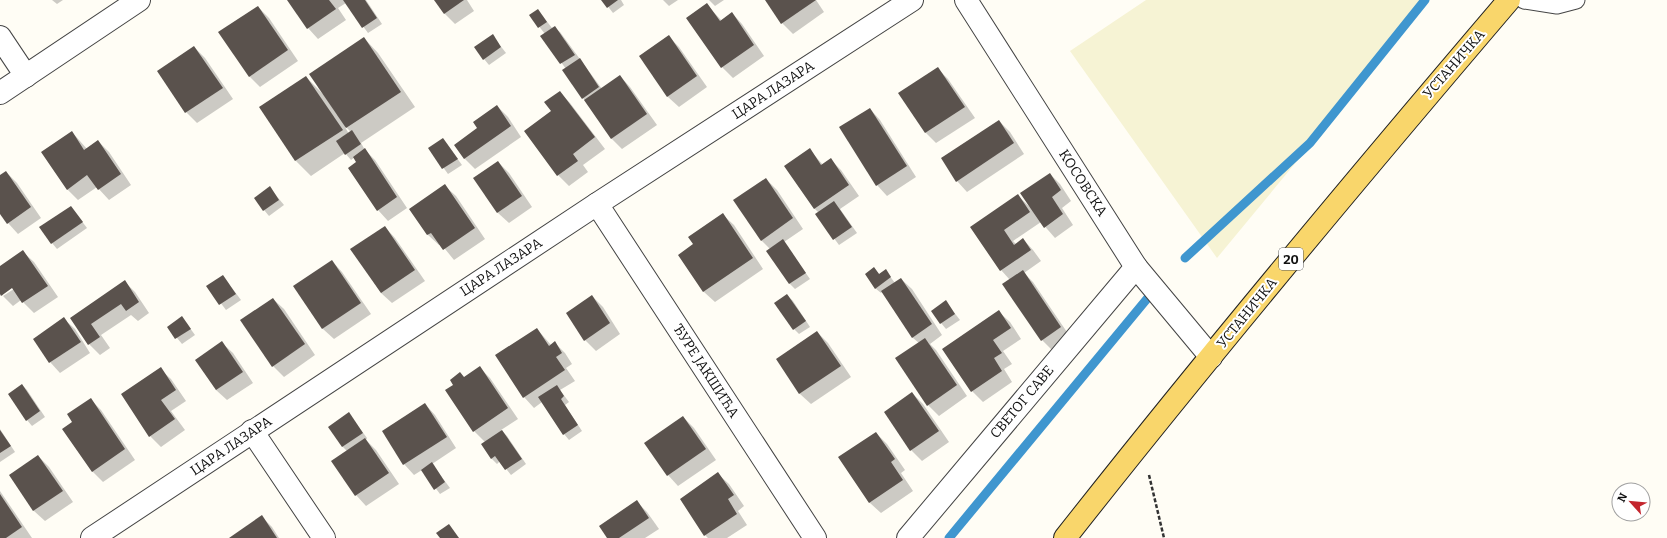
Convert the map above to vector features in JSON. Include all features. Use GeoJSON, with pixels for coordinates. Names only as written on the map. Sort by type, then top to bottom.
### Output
{"type":"FeatureCollection","features":[{"type":"Feature","properties":{"kind":"main road","name":"УСТАНИЧКА"},"geometry":{"type":"LineString","coordinates":[[1065,538],[1140,442],[1371,162],[1509,0]]}},
{"type":"Feature","properties":{"kind":"street"},"geometry":{"type":"LineString","coordinates":[[0,93],[139,0]]}},
{"type":"Feature","properties":{"kind":"street","name":"ЦАРА ЛАЗАРА"},"geometry":{"type":"LineString","coordinates":[[92,538],[597,204],[912,0]]}},
{"type":"Feature","properties":{"kind":"street","name":"КОСОВСКА"},"geometry":{"type":"LineString","coordinates":[[966,0],[1136,267],[1211,357]]}},
{"type":"Feature","properties":{"kind":"street"},"geometry":{"type":"LineString","coordinates":[[0,37],[26,76]]}},
{"type":"Feature","properties":{"kind":"street","name":"ЂУРЕ ЈАКШИЋА"},"geometry":{"type":"LineString","coordinates":[[597,204],[815,538]]}},
{"type":"Feature","properties":{"kind":"street","name":"СВЕТОГ САВЕ"},"geometry":{"type":"LineString","coordinates":[[908,538],[1136,267]]}},
{"type":"Feature","properties":{"kind":"street"},"geometry":{"type":"LineString","coordinates":[[252,431],[324,538]]}},
{"type":"Feature","properties":{"kind":"lane"},"geometry":{"type":"LineString","coordinates":[[1524,0],[1557,5],[1576,0]]}},
{"type":"Feature","properties":{"kind":"path"},"geometry":{"type":"LineString","coordinates":[[1140,442],[1164,538]]}},
{"type":"Feature","properties":{"kind":"shaded area"},"geometry":{"type":"Polygon","coordinates":[[[1146,0],[1430,0],[1217,258],[1070,51],[1146,0]]]}},
{"type":"Feature","properties":{"kind":"building"},"geometry":{"type":"Polygon","coordinates":[[[287,0],[329,0],[336,9],[307,29],[287,0]]]}},
{"type":"Feature","properties":{"kind":"building"},"geometry":{"type":"Polygon","coordinates":[[[343,0],[365,0],[377,18],[362,28],[343,0]]]}},
{"type":"Feature","properties":{"kind":"building"},"geometry":{"type":"Polygon","coordinates":[[[434,0],[464,0],[444,14],[434,0]]]}},
{"type":"Feature","properties":{"kind":"building"},"geometry":{"type":"Polygon","coordinates":[[[601,0],[618,0],[607,8],[601,0]]]}},
{"type":"Feature","properties":{"kind":"building"},"geometry":{"type":"Polygon","coordinates":[[[765,0],[816,0],[781,24],[765,0]]]}},
{"type":"Feature","properties":{"kind":"building"},"geometry":{"type":"Polygon","coordinates":[[[707,3],[720,21],[732,12],[754,45],[721,68],[686,18],[707,3]]]}},
{"type":"Feature","properties":{"kind":"building"},"geometry":{"type":"Polygon","coordinates":[[[258,6],[288,50],[249,77],[218,32],[258,6]]]}},
{"type":"Feature","properties":{"kind":"building"},"geometry":{"type":"Polygon","coordinates":[[[538,9],[547,22],[538,28],[529,15],[538,9]]]}},
{"type":"Feature","properties":{"kind":"building"},"geometry":{"type":"Polygon","coordinates":[[[555,26],[575,55],[560,64],[540,36],[555,26]]]}},
{"type":"Feature","properties":{"kind":"building"},"geometry":{"type":"Polygon","coordinates":[[[493,34],[501,47],[483,60],[474,47],[493,34]]]}},
{"type":"Feature","properties":{"kind":"building"},"geometry":{"type":"Polygon","coordinates":[[[669,35],[697,76],[667,97],[639,56],[669,35]]]}},
{"type":"Feature","properties":{"kind":"building"},"geometry":{"type":"Polygon","coordinates":[[[364,37],[401,92],[346,128],[309,74],[364,37]]]}},
{"type":"Feature","properties":{"kind":"building"},"geometry":{"type":"Polygon","coordinates":[[[194,46],[223,88],[185,113],[157,71],[194,46]]]}},
{"type":"Feature","properties":{"kind":"building"},"geometry":{"type":"Polygon","coordinates":[[[580,58],[599,87],[582,99],[562,70],[580,58]]]}},
{"type":"Feature","properties":{"kind":"building"},"geometry":{"type":"Polygon","coordinates":[[[938,67],[965,107],[925,133],[898,93],[938,67]]]}},
{"type":"Feature","properties":{"kind":"building"},"geometry":{"type":"Polygon","coordinates":[[[620,75],[647,114],[611,139],[584,100],[620,75]]]}},
{"type":"Feature","properties":{"kind":"building"},"geometry":{"type":"Polygon","coordinates":[[[306,76],[343,130],[295,161],[259,107],[306,76]]]}},
{"type":"Feature","properties":{"kind":"building"},"geometry":{"type":"Polygon","coordinates":[[[560,91],[595,137],[573,154],[578,161],[557,176],[524,131],[551,111],[544,102],[560,91]]]}},
{"type":"Feature","properties":{"kind":"building"},"geometry":{"type":"Polygon","coordinates":[[[497,105],[511,126],[464,159],[454,145],[477,128],[473,122],[497,105]]]}},
{"type":"Feature","properties":{"kind":"building"},"geometry":{"type":"Polygon","coordinates":[[[870,108],[907,166],[876,186],[839,127],[870,108]]]}},
{"type":"Feature","properties":{"kind":"building"},"geometry":{"type":"Polygon","coordinates":[[[999,120],[1014,143],[956,182],[941,158],[999,120]]]}},
{"type":"Feature","properties":{"kind":"building"},"geometry":{"type":"Polygon","coordinates":[[[352,130],[361,144],[345,155],[336,141],[352,130]]]}},
{"type":"Feature","properties":{"kind":"building"},"geometry":{"type":"Polygon","coordinates":[[[72,131],[84,150],[98,140],[121,174],[98,190],[87,175],[67,190],[41,152],[72,131]]]}},
{"type":"Feature","properties":{"kind":"building"},"geometry":{"type":"Polygon","coordinates":[[[443,138],[458,159],[442,169],[428,148],[443,138]]]}},
{"type":"Feature","properties":{"kind":"building"},"geometry":{"type":"Polygon","coordinates":[[[365,148],[397,197],[377,211],[348,168],[356,162],[353,157],[365,148]]]}},
{"type":"Feature","properties":{"kind":"building"},"geometry":{"type":"Polygon","coordinates":[[[810,148],[821,165],[831,158],[849,185],[814,209],[784,166],[810,148]]]}},
{"type":"Feature","properties":{"kind":"building"},"geometry":{"type":"Polygon","coordinates":[[[498,161],[522,196],[497,213],[473,178],[498,161]]]}},
{"type":"Feature","properties":{"kind":"building"},"geometry":{"type":"Polygon","coordinates":[[[6,171],[31,207],[7,224],[0,214],[0,175],[6,171]]]}},
{"type":"Feature","properties":{"kind":"building"},"geometry":{"type":"Polygon","coordinates":[[[1050,173],[1061,190],[1052,197],[1063,214],[1044,228],[1020,193],[1050,173]]]}},
{"type":"Feature","properties":{"kind":"building"},"geometry":{"type":"Polygon","coordinates":[[[766,178],[793,218],[761,241],[733,200],[766,178]]]}},
{"type":"Feature","properties":{"kind":"building"},"geometry":{"type":"Polygon","coordinates":[[[445,184],[475,228],[443,250],[431,233],[427,235],[409,209],[445,184]]]}},
{"type":"Feature","properties":{"kind":"building"},"geometry":{"type":"Polygon","coordinates":[[[270,186],[279,200],[263,211],[254,198],[270,186]]]}},
{"type":"Feature","properties":{"kind":"building"},"geometry":{"type":"Polygon","coordinates":[[[1018,194],[1030,212],[1004,230],[1014,245],[1023,238],[1031,250],[1000,271],[970,227],[1018,194]]]}},
{"type":"Feature","properties":{"kind":"building"},"geometry":{"type":"Polygon","coordinates":[[[834,201],[852,227],[833,240],[815,214],[834,201]]]}},
{"type":"Feature","properties":{"kind":"building"},"geometry":{"type":"Polygon","coordinates":[[[71,206],[83,222],[51,244],[39,227],[71,206]]]}},
{"type":"Feature","properties":{"kind":"building"},"geometry":{"type":"Polygon","coordinates":[[[723,213],[753,258],[703,292],[678,255],[693,244],[688,237],[723,213]]]}},
{"type":"Feature","properties":{"kind":"building"},"geometry":{"type":"Polygon","coordinates":[[[385,226],[415,270],[381,293],[350,249],[385,226]]]}},
{"type":"Feature","properties":{"kind":"building"},"geometry":{"type":"Polygon","coordinates":[[[783,239],[806,273],[789,284],[766,251],[783,239]]]}},
{"type":"Feature","properties":{"kind":"building"},"geometry":{"type":"Polygon","coordinates":[[[23,250],[48,286],[22,303],[12,288],[1,296],[0,266],[23,250]]]}},
{"type":"Feature","properties":{"kind":"building"},"geometry":{"type":"Polygon","coordinates":[[[332,260],[361,303],[322,329],[293,286],[332,260]]]}},
{"type":"Feature","properties":{"kind":"building"},"geometry":{"type":"Polygon","coordinates":[[[874,267],[879,274],[886,269],[891,277],[875,289],[865,274],[874,267]]]}},
{"type":"Feature","properties":{"kind":"building"},"geometry":{"type":"Polygon","coordinates":[[[1023,270],[1061,327],[1041,341],[1002,284],[1023,270]]]}},
{"type":"Feature","properties":{"kind":"building"},"geometry":{"type":"Polygon","coordinates":[[[223,275],[236,294],[219,305],[206,286],[223,275]]]}},
{"type":"Feature","properties":{"kind":"building"},"geometry":{"type":"Polygon","coordinates":[[[901,278],[932,324],[912,338],[881,291],[901,278]]]}},
{"type":"Feature","properties":{"kind":"building"},"geometry":{"type":"Polygon","coordinates":[[[125,280],[139,302],[126,311],[121,304],[91,324],[100,337],[88,345],[70,318],[125,280]]]}},
{"type":"Feature","properties":{"kind":"building"},"geometry":{"type":"Polygon","coordinates":[[[787,294],[806,321],[793,330],[774,303],[787,294]]]}},
{"type":"Feature","properties":{"kind":"building"},"geometry":{"type":"Polygon","coordinates":[[[592,295],[610,323],[584,341],[566,313],[592,295]]]}},
{"type":"Feature","properties":{"kind":"building"},"geometry":{"type":"Polygon","coordinates":[[[273,298],[305,344],[272,367],[240,320],[273,298]]]}},
{"type":"Feature","properties":{"kind":"building"},"geometry":{"type":"Polygon","coordinates":[[[946,300],[955,314],[940,324],[931,311],[946,300]]]}},
{"type":"Feature","properties":{"kind":"building"},"geometry":{"type":"Polygon","coordinates":[[[999,310],[1011,328],[993,340],[1002,353],[994,358],[1002,371],[971,392],[942,349],[999,310]]]}},
{"type":"Feature","properties":{"kind":"building"},"geometry":{"type":"Polygon","coordinates":[[[182,316],[191,329],[175,339],[167,327],[182,316]]]}},
{"type":"Feature","properties":{"kind":"building"},"geometry":{"type":"Polygon","coordinates":[[[64,317],[81,342],[49,363],[33,339],[64,317]]]}},
{"type":"Feature","properties":{"kind":"building"},"geometry":{"type":"Polygon","coordinates":[[[537,328],[549,346],[555,341],[562,353],[556,357],[565,370],[523,398],[495,355],[537,328]]]}},
{"type":"Feature","properties":{"kind":"building"},"geometry":{"type":"Polygon","coordinates":[[[817,331],[841,366],[799,394],[776,359],[817,331]]]}},
{"type":"Feature","properties":{"kind":"building"},"geometry":{"type":"Polygon","coordinates":[[[925,338],[957,385],[927,406],[895,358],[925,338]]]}},
{"type":"Feature","properties":{"kind":"building"},"geometry":{"type":"Polygon","coordinates":[[[222,341],[243,372],[216,390],[195,360],[222,341]]]}},
{"type":"Feature","properties":{"kind":"building"},"geometry":{"type":"Polygon","coordinates":[[[480,366],[508,408],[473,432],[445,390],[453,385],[450,380],[460,372],[464,377],[480,366]]]}},
{"type":"Feature","properties":{"kind":"building"},"geometry":{"type":"Polygon","coordinates":[[[161,367],[176,390],[161,400],[175,419],[149,437],[121,394],[161,367]]]}},
{"type":"Feature","properties":{"kind":"building"},"geometry":{"type":"Polygon","coordinates":[[[22,384],[40,411],[26,421],[8,394],[22,384]]]}},
{"type":"Feature","properties":{"kind":"building"},"geometry":{"type":"Polygon","coordinates":[[[557,385],[564,396],[561,399],[578,425],[563,435],[538,397],[557,385]]]}},
{"type":"Feature","properties":{"kind":"building"},"geometry":{"type":"Polygon","coordinates":[[[912,392],[939,431],[910,451],[884,412],[912,392]]]}},
{"type":"Feature","properties":{"kind":"building"},"geometry":{"type":"Polygon","coordinates":[[[91,398],[125,449],[92,472],[62,429],[72,422],[67,414],[91,398]]]}},
{"type":"Feature","properties":{"kind":"building"},"geometry":{"type":"Polygon","coordinates":[[[425,403],[447,437],[403,465],[382,431],[425,403]]]}},
{"type":"Feature","properties":{"kind":"building"},"geometry":{"type":"Polygon","coordinates":[[[349,412],[363,433],[342,447],[328,427],[349,412]]]}},
{"type":"Feature","properties":{"kind":"building"},"geometry":{"type":"Polygon","coordinates":[[[683,416],[706,449],[667,476],[644,443],[683,416]]]}},
{"type":"Feature","properties":{"kind":"building"},"geometry":{"type":"Polygon","coordinates":[[[0,430],[11,446],[0,453],[0,430]]]}},
{"type":"Feature","properties":{"kind":"building"},"geometry":{"type":"Polygon","coordinates":[[[502,430],[522,459],[505,470],[495,456],[491,459],[481,444],[502,430]]]}},
{"type":"Feature","properties":{"kind":"building"},"geometry":{"type":"Polygon","coordinates":[[[876,432],[895,459],[891,462],[903,480],[869,503],[838,457],[876,432]]]}},
{"type":"Feature","properties":{"kind":"building"},"geometry":{"type":"Polygon","coordinates":[[[365,438],[389,473],[355,496],[331,461],[365,438]]]}},
{"type":"Feature","properties":{"kind":"building"},"geometry":{"type":"Polygon","coordinates":[[[38,455],[63,491],[33,511],[9,475],[38,455]]]}},
{"type":"Feature","properties":{"kind":"building"},"geometry":{"type":"Polygon","coordinates":[[[432,462],[445,482],[434,490],[421,470],[432,462]]]}},
{"type":"Feature","properties":{"kind":"building"},"geometry":{"type":"Polygon","coordinates":[[[718,472],[734,495],[728,499],[737,514],[704,536],[680,499],[718,472]]]}},
{"type":"Feature","properties":{"kind":"building"},"geometry":{"type":"Polygon","coordinates":[[[0,494],[22,527],[6,538],[0,538],[0,494]]]}},
{"type":"Feature","properties":{"kind":"building"},"geometry":{"type":"Polygon","coordinates":[[[637,500],[649,518],[619,538],[607,538],[599,526],[637,500]]]}},
{"type":"Feature","properties":{"kind":"building"},"geometry":{"type":"Polygon","coordinates":[[[262,515],[277,538],[229,538],[262,515]]]}},
{"type":"Feature","properties":{"kind":"building"},"geometry":{"type":"Polygon","coordinates":[[[449,524],[459,538],[440,538],[436,533],[449,524]]]}},
{"type":"Feature","properties":{"kind":"waterway"},"geometry":{"type":"LineString","coordinates":[[1185,258],[1310,143],[1425,0]]}},
{"type":"Feature","properties":{"kind":"waterway"},"geometry":{"type":"LineString","coordinates":[[949,538],[1151,294]]}}]}
